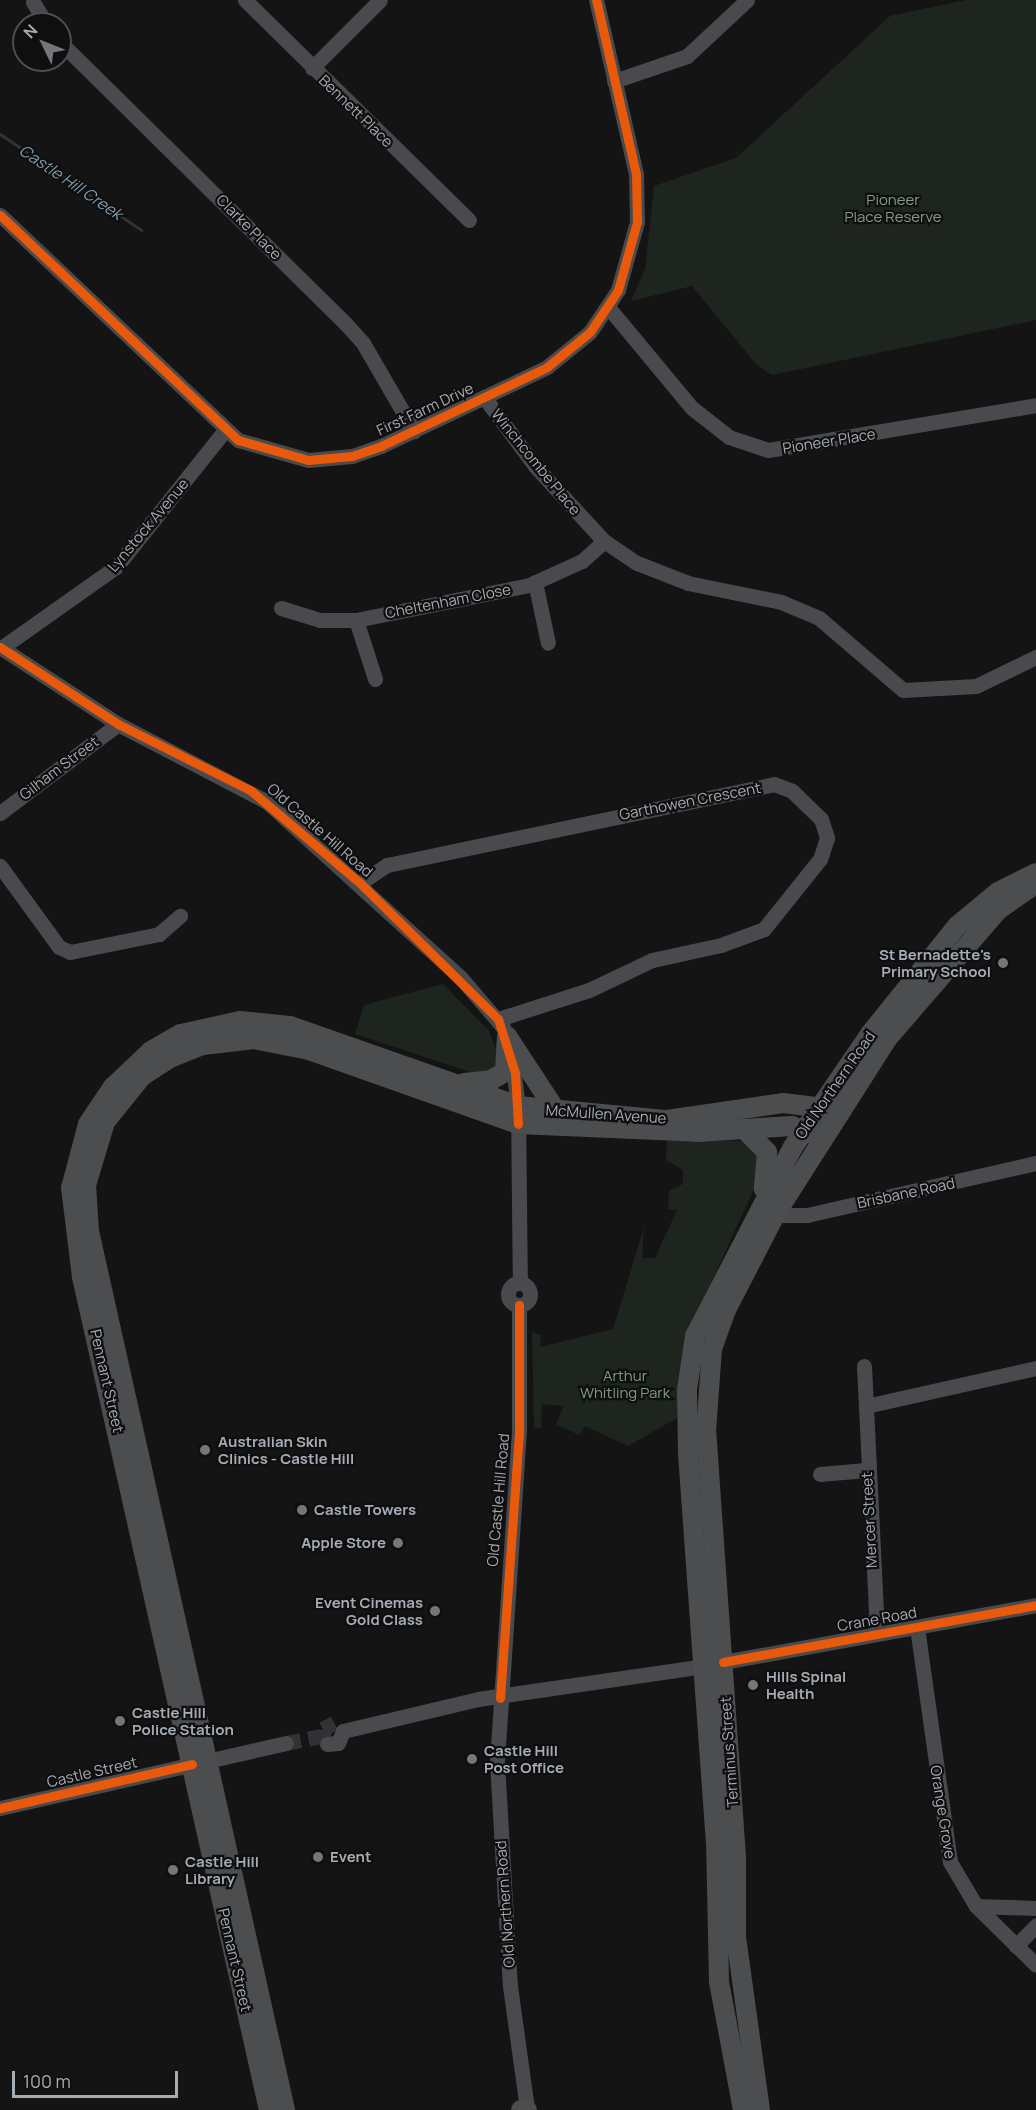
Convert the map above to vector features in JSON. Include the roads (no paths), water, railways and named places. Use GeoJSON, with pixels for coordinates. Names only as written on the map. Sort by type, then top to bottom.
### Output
{"type":"FeatureCollection","features":[{"type":"Feature","properties":{"kind":"main road","name":"Old Northern Road"},"geometry":{"type":"LineString","coordinates":[[687,1417],[695,1336],[825,1112],[957,926],[998,892],[1036,873]]}},
{"type":"Feature","properties":{"kind":"main road","name":"Old Northern Road"},"geometry":{"type":"LineString","coordinates":[[825,1112],[921,996],[998,910],[1036,883]]}},
{"type":"Feature","properties":{"kind":"main road","name":"Pennant Street"},"geometry":{"type":"LineString","coordinates":[[285,2110],[72,1222],[71,1188],[88,1124],[113,1087],[151,1051],[181,1034],[240,1021],[290,1026],[455,1083],[518,1115]]}},
{"type":"Feature","properties":{"kind":"main road"},"geometry":{"type":"LineString","coordinates":[[455,1083],[491,1080],[505,1072],[502,1027]]}},
{"type":"Feature","properties":{"kind":"main road"},"geometry":{"type":"LineString","coordinates":[[502,1027],[556,1111]]}},
{"type":"Feature","properties":{"kind":"main road","name":"Pennant Street"},"geometry":{"type":"LineString","coordinates":[[267,2104],[200,1762],[89,1231],[86,1185],[105,1122],[142,1076],[170,1058],[203,1045],[254,1039],[309,1050],[518,1115]]}},
{"type":"Feature","properties":{"kind":"main road","name":"McMullen Avenue"},"geometry":{"type":"LineString","coordinates":[[518,1115],[556,1111],[667,1120],[783,1102],[825,1112]]}},
{"type":"Feature","properties":{"kind":"main road","name":"McMullen Avenue"},"geometry":{"type":"LineString","coordinates":[[518,1115],[813,1132]]}},
{"type":"Feature","properties":{"kind":"main road"},"geometry":{"type":"LineString","coordinates":[[744,1129],[767,1152],[767,1214]]}},
{"type":"Feature","properties":{"kind":"main road","name":"Old Northern Road"},"geometry":{"type":"LineString","coordinates":[[707,1392],[716,1335],[767,1214]]}},
{"type":"Feature","properties":{"kind":"main road","name":"Terminus Street"},"geometry":{"type":"LineString","coordinates":[[707,1392],[698,1453],[713,1664],[738,1964],[760,2110]]}},
{"type":"Feature","properties":{"kind":"main road","name":"Terminus Street"},"geometry":{"type":"LineString","coordinates":[[687,1417],[698,1453]]}},
{"type":"Feature","properties":{"kind":"main road","name":"Terminus Street"},"geometry":{"type":"LineString","coordinates":[[713,1664],[719,1982],[743,2110]]}},
{"type":"Feature","properties":{"kind":"main road"},"geometry":{"type":"LineString","coordinates":[[731,2055],[750,2052]]}},
{"type":"Feature","properties":{"kind":"street","name":"Bennett Place"},"geometry":{"type":"LineString","coordinates":[[245,0],[469,220]]}},
{"type":"Feature","properties":{"kind":"street"},"geometry":{"type":"LineString","coordinates":[[312,68],[380,0]]}},
{"type":"Feature","properties":{"kind":"street","name":"First Farm Drive"},"geometry":{"type":"LineString","coordinates":[[0,215],[224,431],[270,453],[326,460],[352,456],[414,431],[547,367],[590,332],[608,307],[630,258],[637,222],[636,174],[596,0]]}},
{"type":"Feature","properties":{"kind":"street"},"geometry":{"type":"LineString","coordinates":[[614,81],[687,56],[747,0]]}},
{"type":"Feature","properties":{"kind":"street"},"geometry":{"type":"LineString","coordinates":[[33,2],[38,12]]}},
{"type":"Feature","properties":{"kind":"street","name":"Clarke Place"},"geometry":{"type":"LineString","coordinates":[[72,54],[345,323],[363,343],[414,431]]}},
{"type":"Feature","properties":{"kind":"street","name":"Pioneer Place"},"geometry":{"type":"LineString","coordinates":[[608,307],[692,408],[729,437],[768,450],[1036,405]]}},
{"type":"Feature","properties":{"kind":"street","name":"Winchcombe Place"},"geometry":{"type":"LineString","coordinates":[[484,397],[535,466],[604,541],[637,563],[688,583],[781,602],[819,618],[903,690],[976,686],[1036,657]]}},
{"type":"Feature","properties":{"kind":"street","name":"Lynstock Avenue"},"geometry":{"type":"LineString","coordinates":[[0,648],[116,567],[224,431]]}},
{"type":"Feature","properties":{"kind":"street","name":"Cheltenham Close"},"geometry":{"type":"LineString","coordinates":[[281,608],[320,620],[356,620],[535,582],[582,561],[604,541]]}},
{"type":"Feature","properties":{"kind":"street"},"geometry":{"type":"LineString","coordinates":[[535,582],[548,643]]}},
{"type":"Feature","properties":{"kind":"street"},"geometry":{"type":"LineString","coordinates":[[356,620],[375,679]]}},
{"type":"Feature","properties":{"kind":"street","name":"Old Castle Hill Road"},"geometry":{"type":"LineString","coordinates":[[0,648],[118,723],[250,790],[360,883],[502,1027]]}},
{"type":"Feature","properties":{"kind":"street","name":"Gilham Street"},"geometry":{"type":"LineString","coordinates":[[0,813],[118,723]]}},
{"type":"Feature","properties":{"kind":"street","name":"Garthowen Crescent"},"geometry":{"type":"LineString","coordinates":[[360,883],[387,865],[774,784],[792,790],[821,819],[826,838],[820,860],[764,928],[721,945],[652,960],[502,1027]]}},
{"type":"Feature","properties":{"kind":"street"},"geometry":{"type":"LineString","coordinates":[[0,866],[59,947],[70,952],[159,934],[180,916]]}},
{"type":"Feature","properties":{"kind":"street"},"geometry":{"type":"LineString","coordinates":[[502,1027],[518,1115]]}},
{"type":"Feature","properties":{"kind":"street","name":"Old Castle Hill Road"},"geometry":{"type":"LineString","coordinates":[[500,1698],[519,1430],[519,1305],[530,1293],[520,1283],[518,1115]]}},
{"type":"Feature","properties":{"kind":"street","name":"Brisbane Road"},"geometry":{"type":"LineString","coordinates":[[767,1214],[807,1215],[1036,1163]]}},
{"type":"Feature","properties":{"kind":"street","name":"Mercer Street"},"geometry":{"type":"LineString","coordinates":[[864,1366],[866,1470],[877,1634]]}},
{"type":"Feature","properties":{"kind":"street"},"geometry":{"type":"LineString","coordinates":[[866,1406],[1036,1368]]}},
{"type":"Feature","properties":{"kind":"street"},"geometry":{"type":"LineString","coordinates":[[820,1474],[866,1470]]}},
{"type":"Feature","properties":{"kind":"street","name":"Crane Road"},"geometry":{"type":"LineString","coordinates":[[500,1698],[713,1664],[1036,1605]]}},
{"type":"Feature","properties":{"kind":"street","name":"Orange Grove"},"geometry":{"type":"LineString","coordinates":[[917,1627],[950,1862],[976,1906],[1036,1965]]}},
{"type":"Feature","properties":{"kind":"street"},"geometry":{"type":"LineString","coordinates":[[327,1744],[338,1743],[338,1727],[500,1698]]}},
{"type":"Feature","properties":{"kind":"street","name":"Old Northern Road"},"geometry":{"type":"LineString","coordinates":[[500,1698],[502,1885],[525,2110]]}},
{"type":"Feature","properties":{"kind":"street","name":"Castle Street"},"geometry":{"type":"LineString","coordinates":[[0,1808],[286,1743]]}},
{"type":"Feature","properties":{"kind":"street"},"geometry":{"type":"LineString","coordinates":[[976,1906],[1036,1908]]}},
{"type":"Feature","properties":{"kind":"street"},"geometry":{"type":"LineString","coordinates":[[1016,1946],[1036,1925]]}},
{"type":"Feature","properties":{"kind":"waterway","name":"Castle Hill Creek"},"geometry":{"type":"LineString","coordinates":[[0,134],[141,230]]}},
{"type":"Feature","properties":{"kind":"tunnel"},"geometry":{"type":"LineString","coordinates":[[325,1742],[323,1729],[334,1723]]}},
{"type":"Feature","properties":{"kind":"tunnel"},"geometry":{"type":"LineString","coordinates":[[286,1743],[321,1736]]}},
{"type":"Feature","properties":{"kind":"place","name":"St Bernadette's Primary School"},"geometry":{"type":"Point","coordinates":[1003,963]}},
{"type":"Feature","properties":{"kind":"place","name":"Australian Skin Clinics - Castle Hill"},"geometry":{"type":"Point","coordinates":[205,1450]}},
{"type":"Feature","properties":{"kind":"place","name":"Castle Towers"},"geometry":{"type":"Point","coordinates":[302,1510]}},
{"type":"Feature","properties":{"kind":"place","name":"Apple Store"},"geometry":{"type":"Point","coordinates":[398,1543]}},
{"type":"Feature","properties":{"kind":"place","name":"Event Cinemas Gold Class"},"geometry":{"type":"Point","coordinates":[435,1611]}},
{"type":"Feature","properties":{"kind":"place","name":"Hills Spinal Health"},"geometry":{"type":"Point","coordinates":[753,1685]}},
{"type":"Feature","properties":{"kind":"place","name":"Castle Hill Police Station"},"geometry":{"type":"Point","coordinates":[120,1721]}},
{"type":"Feature","properties":{"kind":"place","name":"Castle Hill Post Office"},"geometry":{"type":"Point","coordinates":[472,1759]}},
{"type":"Feature","properties":{"kind":"place","name":"Event"},"geometry":{"type":"Point","coordinates":[318,1857]}},
{"type":"Feature","properties":{"kind":"place","name":"Castle Hill Library"},"geometry":{"type":"Point","coordinates":[173,1870]}},
{"type":"Feature","properties":{"kind":"park label","name":"Pioneer Place Reserve"},"geometry":{"type":"Point","coordinates":[893,208]}},
{"type":"Feature","properties":{"kind":"park label","name":"Arthur Whitling Park"},"geometry":{"type":"Point","coordinates":[625,1384]}}]}
